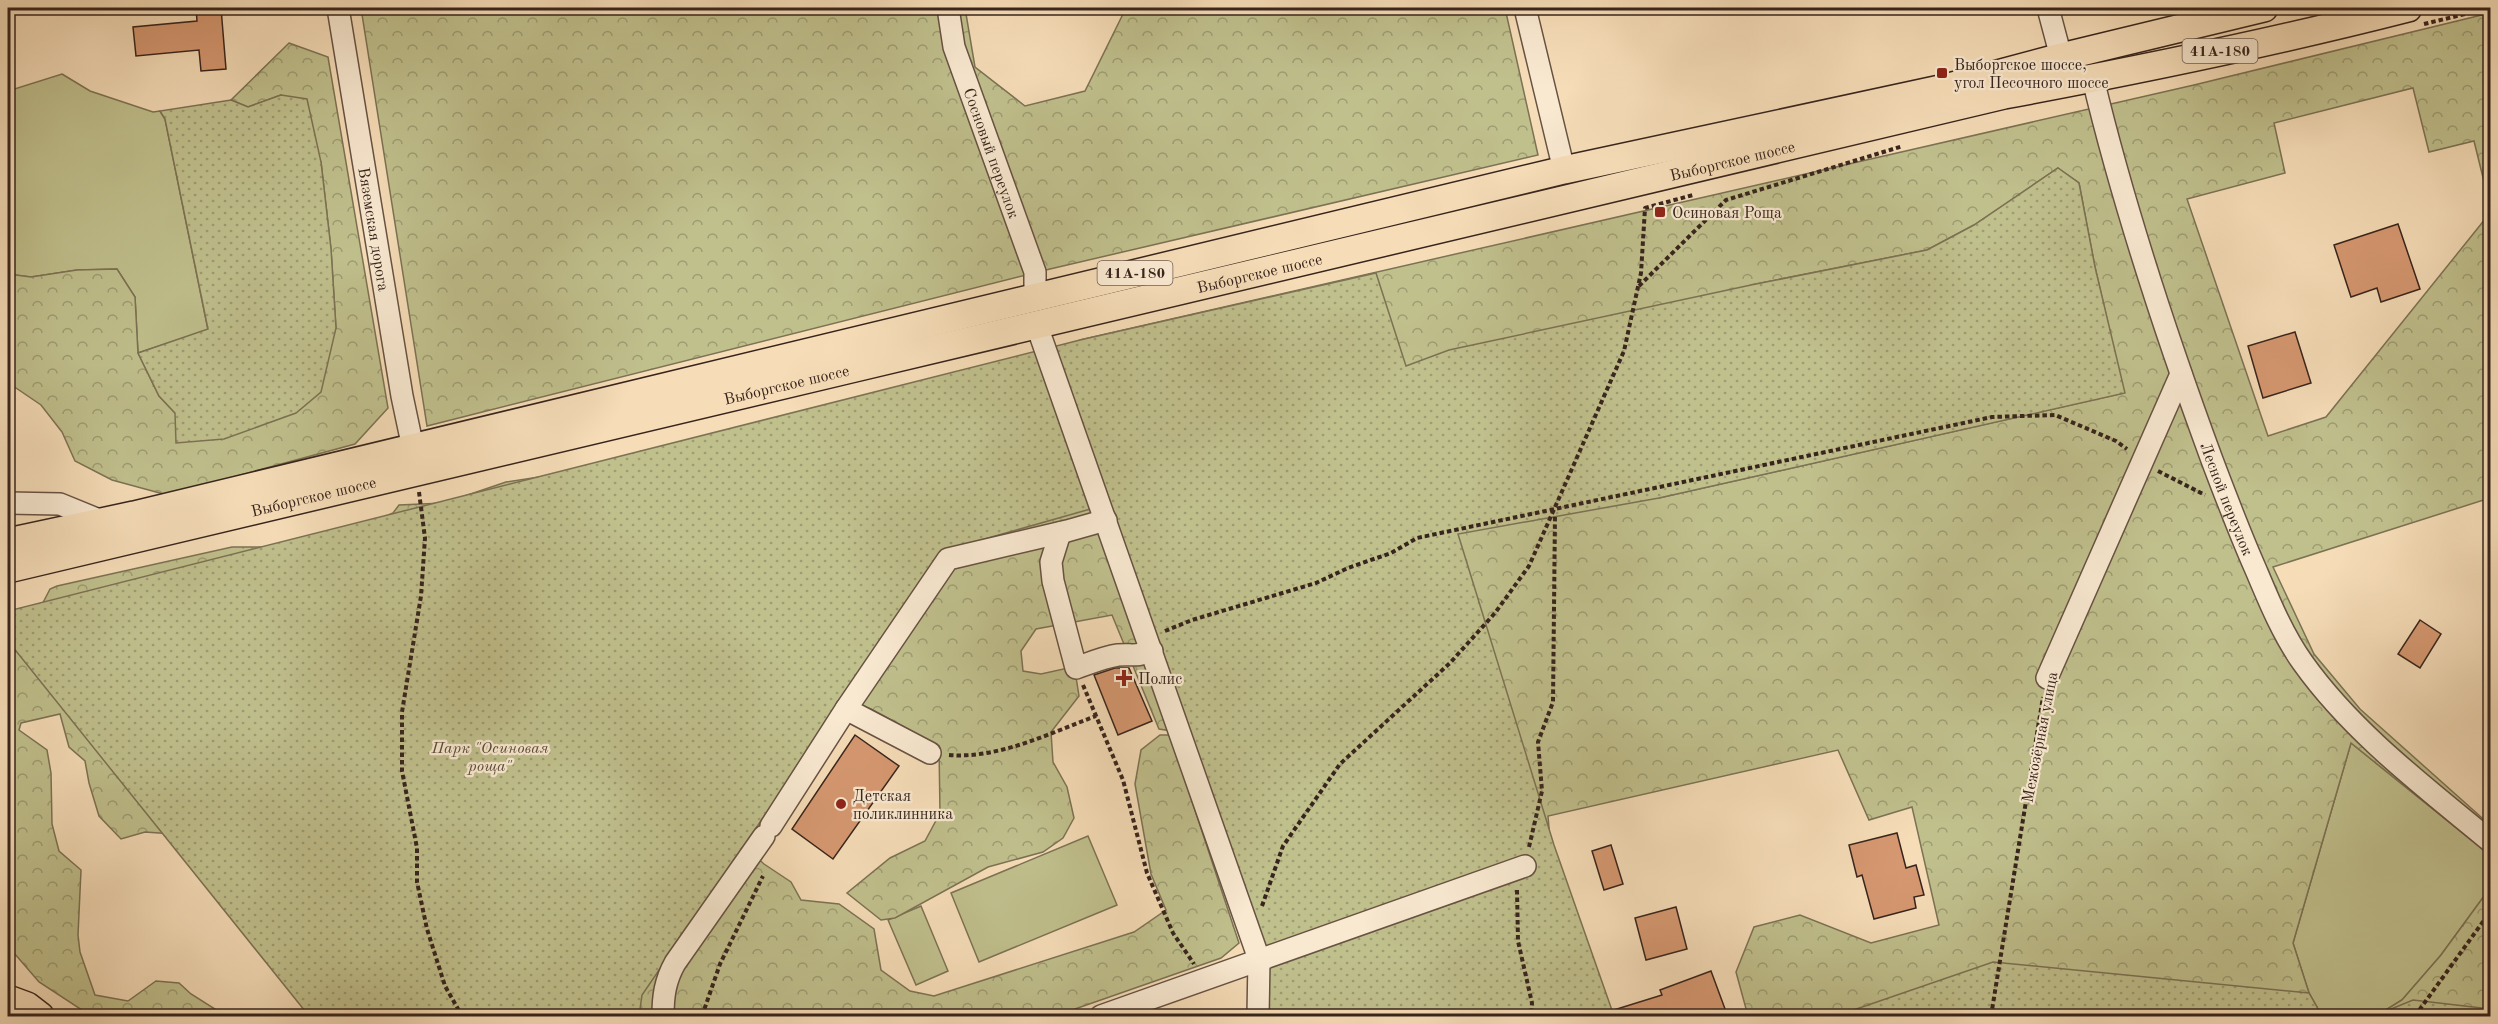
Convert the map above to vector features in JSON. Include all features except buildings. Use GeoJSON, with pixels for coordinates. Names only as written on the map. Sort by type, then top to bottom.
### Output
{"type":"FeatureCollection","features":[{"type":"Feature","properties":{"kind":"main road","name":"Выборгское шоссе"},"geometry":{"type":"LineString","coordinates":[[8,542],[104,522],[1564,170],[1945,88],[2061,57],[2264,8]]}},
{"type":"Feature","properties":{"kind":"main road","name":"Выборгское шоссе"},"geometry":{"type":"LineString","coordinates":[[8,569],[416,470],[1037,326],[2004,95],[2093,79],[2350,13],[2408,8]]}},
{"type":"Feature","properties":{"kind":"main road"},"geometry":{"type":"LineString","coordinates":[[8,980],[18,990],[25,1007]]}},
{"type":"Feature","properties":{"kind":"street","name":"Вяземская дорога"},"geometry":{"type":"LineString","coordinates":[[338,8],[402,396],[413,448]]}},
{"type":"Feature","properties":{"kind":"street","name":"Сосновый переулок"},"geometry":{"type":"LineString","coordinates":[[948,8],[954,46],[1035,272],[1035,298]]}},
{"type":"Feature","properties":{"kind":"street"},"geometry":{"type":"LineString","coordinates":[[1525,8],[1564,170]]}},
{"type":"Feature","properties":{"kind":"street"},"geometry":{"type":"LineString","coordinates":[[2048,8],[2061,57]]}},
{"type":"Feature","properties":{"kind":"street","name":"Лесной переулок"},"geometry":{"type":"LineString","coordinates":[[2093,79],[2116,172],[2181,374],[2229,508],[2271,606],[2302,662],[2335,702],[2375,743],[2490,841]]}},
{"type":"Feature","properties":{"kind":"street"},"geometry":{"type":"LineString","coordinates":[[1037,326],[1256,949],[1258,1017]]}},
{"type":"Feature","properties":{"kind":"street","name":"Межозёрная улица"},"geometry":{"type":"LineString","coordinates":[[2047,678],[2181,374]]}},
{"type":"Feature","properties":{"kind":"street"},"geometry":{"type":"LineString","coordinates":[[8,503],[60,504],[104,522]]}},
{"type":"Feature","properties":{"kind":"street"},"geometry":{"type":"LineString","coordinates":[[663,1017],[666,978],[675,963],[767,831],[846,709],[948,559],[1106,520]]}},
{"type":"Feature","properties":{"kind":"street"},"geometry":{"type":"LineString","coordinates":[[1060,533],[1051,562],[1052,572],[1076,668],[1109,657],[1122,655],[1136,657],[1150,645]]}},
{"type":"Feature","properties":{"kind":"street"},"geometry":{"type":"LineString","coordinates":[[846,709],[930,753]]}},
{"type":"Feature","properties":{"kind":"street"},"geometry":{"type":"LineString","coordinates":[[1101,1017],[1204,979],[1256,949],[1522,867]]}},
{"type":"Feature","properties":{"kind":"path"},"geometry":{"type":"LineString","coordinates":[[1638,286],[1726,200],[1907,144]]}},
{"type":"Feature","properties":{"kind":"path"},"geometry":{"type":"LineString","coordinates":[[1256,949],[1268,884],[1283,846],[1311,803],[1340,764],[1450,663],[1495,614],[1529,566],[1624,351],[1641,273],[1645,208],[1687,198]]}},
{"type":"Feature","properties":{"kind":"path"},"geometry":{"type":"LineString","coordinates":[[1150,645],[1192,620],[1316,583],[1348,567],[1391,553],[1417,538],[1992,417],[2055,415],[2116,441],[2143,461],[2229,508]]}},
{"type":"Feature","properties":{"kind":"path"},"geometry":{"type":"LineString","coordinates":[[419,496],[425,538],[421,596],[402,712],[402,771],[417,848],[417,882],[427,929],[445,986],[462,1017]]}},
{"type":"Feature","properties":{"kind":"path"},"geometry":{"type":"LineString","coordinates":[[1531,1017],[1532,1003],[1518,941],[1516,896],[1542,791],[1538,742],[1552,702],[1555,510]]}},
{"type":"Feature","properties":{"kind":"path"},"geometry":{"type":"LineString","coordinates":[[1076,668],[1123,780],[1147,873],[1173,933],[1204,979]]}},
{"type":"Feature","properties":{"kind":"path","name":"Межозёрная улица"},"geometry":{"type":"LineString","coordinates":[[1991,1017],[2047,678]]}},
{"type":"Feature","properties":{"kind":"path"},"geometry":{"type":"LineString","coordinates":[[930,753],[984,754],[1031,740],[1096,716]]}},
{"type":"Feature","properties":{"kind":"path"},"geometry":{"type":"LineString","coordinates":[[702,1017],[720,964],[765,871]]}},
{"type":"Feature","properties":{"kind":"path"},"geometry":{"type":"LineString","coordinates":[[2415,1017],[2490,912]]}},
{"type":"Feature","properties":{"kind":"green space"},"geometry":{"type":"Polygon","coordinates":[[[361,8],[965,8],[975,67],[1025,106],[1085,91],[1126,8],[1505,8],[1538,155],[1050,269],[427,426],[361,8]]]}},
{"type":"Feature","properties":{"kind":"green space"},"geometry":{"type":"Polygon","coordinates":[[[2490,13],[2490,206],[2474,141],[2429,152],[2413,88],[2274,123],[2285,173],[2187,199],[2268,436],[2326,417],[2490,213],[2490,498],[2273,567],[2314,654],[2360,709],[2490,825],[2490,855],[2351,743],[2293,943],[2309,993],[2322,1016],[1748,1016],[1736,972],[1754,927],[1800,915],[1871,943],[1939,925],[1912,807],[1869,820],[1838,750],[1548,816],[1550,840],[1253,922],[1063,371],[1080,340],[2194,85],[2490,13]],[[2058,168],[1974,225],[1927,250],[1751,285],[1659,498],[2124,393],[2095,267],[2079,183],[2058,168]]]}},
{"type":"Feature","properties":{"kind":"green space"},"geometry":{"type":"Polygon","coordinates":[[[289,43],[328,57],[388,408],[355,444],[167,495],[112,480],[75,461],[62,432],[41,405],[13,386],[8,387],[8,274],[31,277],[77,270],[117,269],[135,297],[138,353],[159,396],[175,413],[336,328],[331,249],[321,162],[281,95],[248,107],[231,100],[289,43]]]}},
{"type":"Feature","properties":{"kind":"green space"},"geometry":{"type":"Polygon","coordinates":[[[62,74],[90,91],[153,112],[160,111],[165,119],[208,330],[138,353],[135,297],[117,269],[77,270],[31,277],[8,274],[8,91],[62,74]]]}},
{"type":"Feature","properties":{"kind":"green space"},"geometry":{"type":"Polygon","coordinates":[[[281,95],[307,99],[321,162],[331,249],[336,328],[321,392],[296,413],[224,439],[176,443],[175,413],[159,396],[138,353],[208,329],[165,119],[160,111],[231,100],[248,107],[281,95]]]}},
{"type":"Feature","properties":{"kind":"green space","name":"Парк \"Осиновая роща\""},"geometry":{"type":"Polygon","coordinates":[[[2058,168],[2079,183],[2095,267],[2125,393],[1659,498],[1458,534],[1554,845],[1614,1016],[1256,1016],[1253,922],[1108,504],[946,550],[642,995],[639,1016],[309,1016],[8,641],[8,611],[1080,340],[1376,273],[1406,366],[1449,350],[1927,250],[1974,225],[2058,168]]]}},
{"type":"Feature","properties":{"kind":"green space"},"geometry":{"type":"Polygon","coordinates":[[[1044,377],[1172,731],[1159,729],[1112,615],[1036,629],[1021,651],[1023,671],[1041,674],[1068,668],[1076,677],[1079,696],[1051,732],[1053,762],[1067,787],[1074,818],[1063,838],[1043,852],[988,867],[895,918],[881,920],[847,893],[890,858],[925,841],[940,813],[939,746],[871,709],[838,698],[741,843],[764,864],[791,882],[801,900],[839,904],[874,929],[881,970],[910,991],[934,996],[1134,932],[1166,910],[1151,874],[1135,784],[1141,750],[1160,735],[1170,735],[1239,943],[1221,958],[1055,1016],[589,1016],[173,834],[145,832],[121,839],[99,816],[85,761],[69,747],[60,714],[21,723],[19,730],[47,750],[51,773],[52,824],[59,851],[81,870],[78,935],[80,952],[95,995],[128,1001],[156,981],[179,983],[191,994],[226,1016],[91,1016],[39,982],[8,946],[8,660],[21,645],[50,589],[232,547],[270,547],[382,518],[393,513],[399,505],[444,503],[506,482],[559,474],[599,473],[641,451],[658,452],[1044,377]]]}},
{"type":"Feature","properties":{"kind":"green space"},"geometry":{"type":"Polygon","coordinates":[[[2351,743],[2490,855],[2490,888],[2441,955],[2402,1000],[2376,1016],[2322,1016],[2309,993],[2293,943],[2351,743]]]}},
{"type":"Feature","properties":{"kind":"green space"},"geometry":{"type":"Polygon","coordinates":[[[1088,836],[1117,905],[979,962],[951,893],[1088,836]]]}},
{"type":"Feature","properties":{"kind":"green space"},"geometry":{"type":"Polygon","coordinates":[[[2490,888],[2490,1016],[2376,1016],[2402,1000],[2441,955],[2490,888]]]}},
{"type":"Feature","properties":{"kind":"green space"},"geometry":{"type":"Polygon","coordinates":[[[921,906],[948,971],[916,985],[888,920],[921,906]]]}},
{"type":"Feature","properties":{"kind":"green space"},"geometry":{"type":"Polygon","coordinates":[[[1993,962],[2309,993],[2322,1016],[1836,1016],[1993,962]]]}},
{"type":"Feature","properties":{"kind":"green space"},"geometry":{"type":"Polygon","coordinates":[[[2413,1000],[2490,1009],[2490,1016],[2374,1016],[2413,1000]]]}},
{"type":"Feature","properties":{"kind":"place","name":"Выборгское шоссе, угол Песочного шоссе"},"geometry":{"type":"Point","coordinates":[1942,73]}},
{"type":"Feature","properties":{"kind":"place","name":"Осиновая Роща"},"geometry":{"type":"Point","coordinates":[1660,212]}},
{"type":"Feature","properties":{"kind":"place","name":"Полис"},"geometry":{"type":"Point","coordinates":[1124,678]}},
{"type":"Feature","properties":{"kind":"place","name":"Детская поликлинника"},"geometry":{"type":"Point","coordinates":[841,804]}}]}
